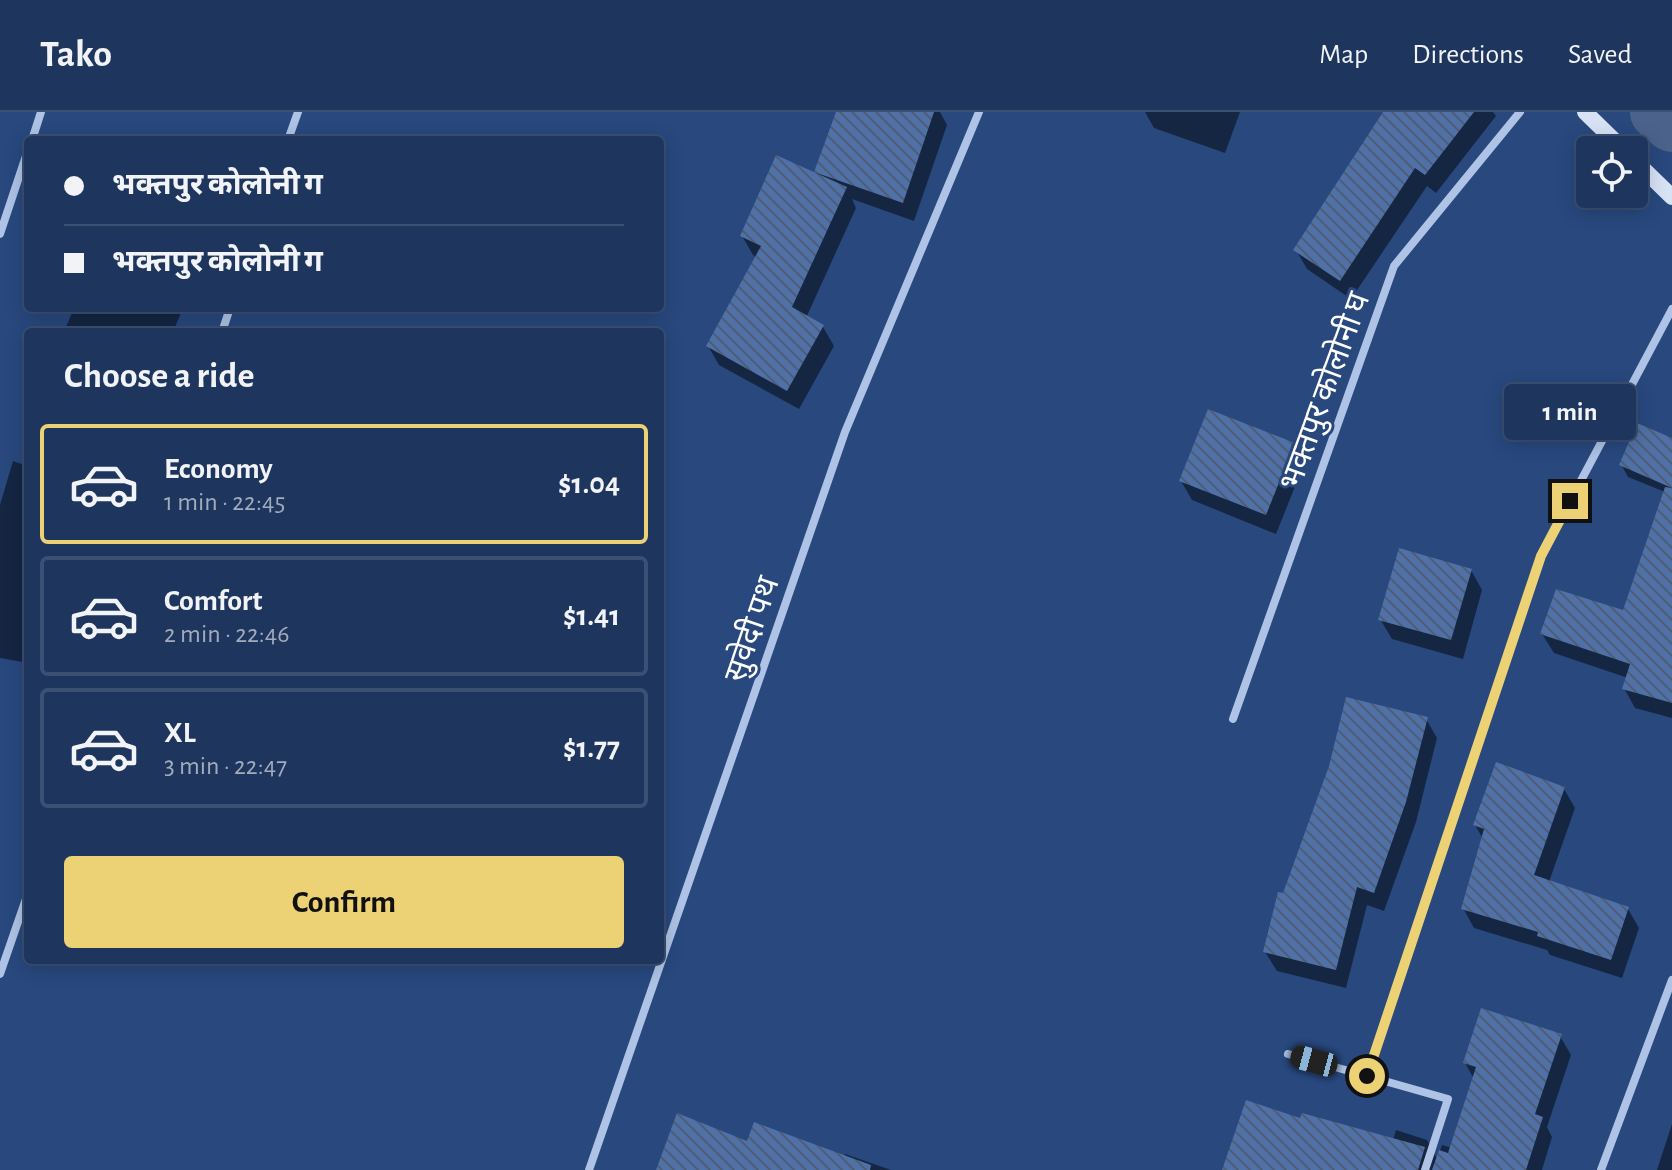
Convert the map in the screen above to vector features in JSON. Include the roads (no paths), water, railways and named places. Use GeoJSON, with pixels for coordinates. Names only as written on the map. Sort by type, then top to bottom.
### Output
{"type":"FeatureCollection","features":[{"type":"Feature","properties":{"kind":"street"},"geometry":{"type":"LineString","coordinates":[[33,136],[41,112]]}},
{"type":"Feature","properties":{"kind":"street"},"geometry":{"type":"LineString","coordinates":[[289,136],[298,112]]}},
{"type":"Feature","properties":{"kind":"street","name":"सुवेदी पथ"},"geometry":{"type":"LineString","coordinates":[[664,954],[845,432],[979,112]]}},
{"type":"Feature","properties":{"kind":"street","name":"भक्तपुर कोलोनी घ"},"geometry":{"type":"LineString","coordinates":[[1233,719],[1394,266],[1520,112]]}},
{"type":"Feature","properties":{"kind":"street"},"geometry":{"type":"LineString","coordinates":[[1585,112],[1610,136]]}},
{"type":"Feature","properties":{"kind":"street"},"geometry":{"type":"LineString","coordinates":[[0,234],[24,162]]}},
{"type":"Feature","properties":{"kind":"street"},"geometry":{"type":"LineString","coordinates":[[1648,174],[1672,197]]}},
{"type":"Feature","properties":{"kind":"street"},"geometry":{"type":"LineString","coordinates":[[1367,1076],[1541,556],[1672,309]]}},
{"type":"Feature","properties":{"kind":"street"},"geometry":{"type":"LineString","coordinates":[[0,974],[24,905]]}},
{"type":"Feature","properties":{"kind":"street","name":"सुवेदी पथ"},"geometry":{"type":"LineString","coordinates":[[589,1170],[660,964]]}},
{"type":"Feature","properties":{"kind":"street"},"geometry":{"type":"LineString","coordinates":[[1601,1170],[1672,980]]}},
{"type":"Feature","properties":{"kind":"street"},"geometry":{"type":"LineString","coordinates":[[1288,1054],[1448,1099],[1425,1170]]}},
{"type":"Feature","properties":{"kind":"waterway"},"geometry":{"type":"LineString","coordinates":[[1658,112],[1672,124]]}}]}
